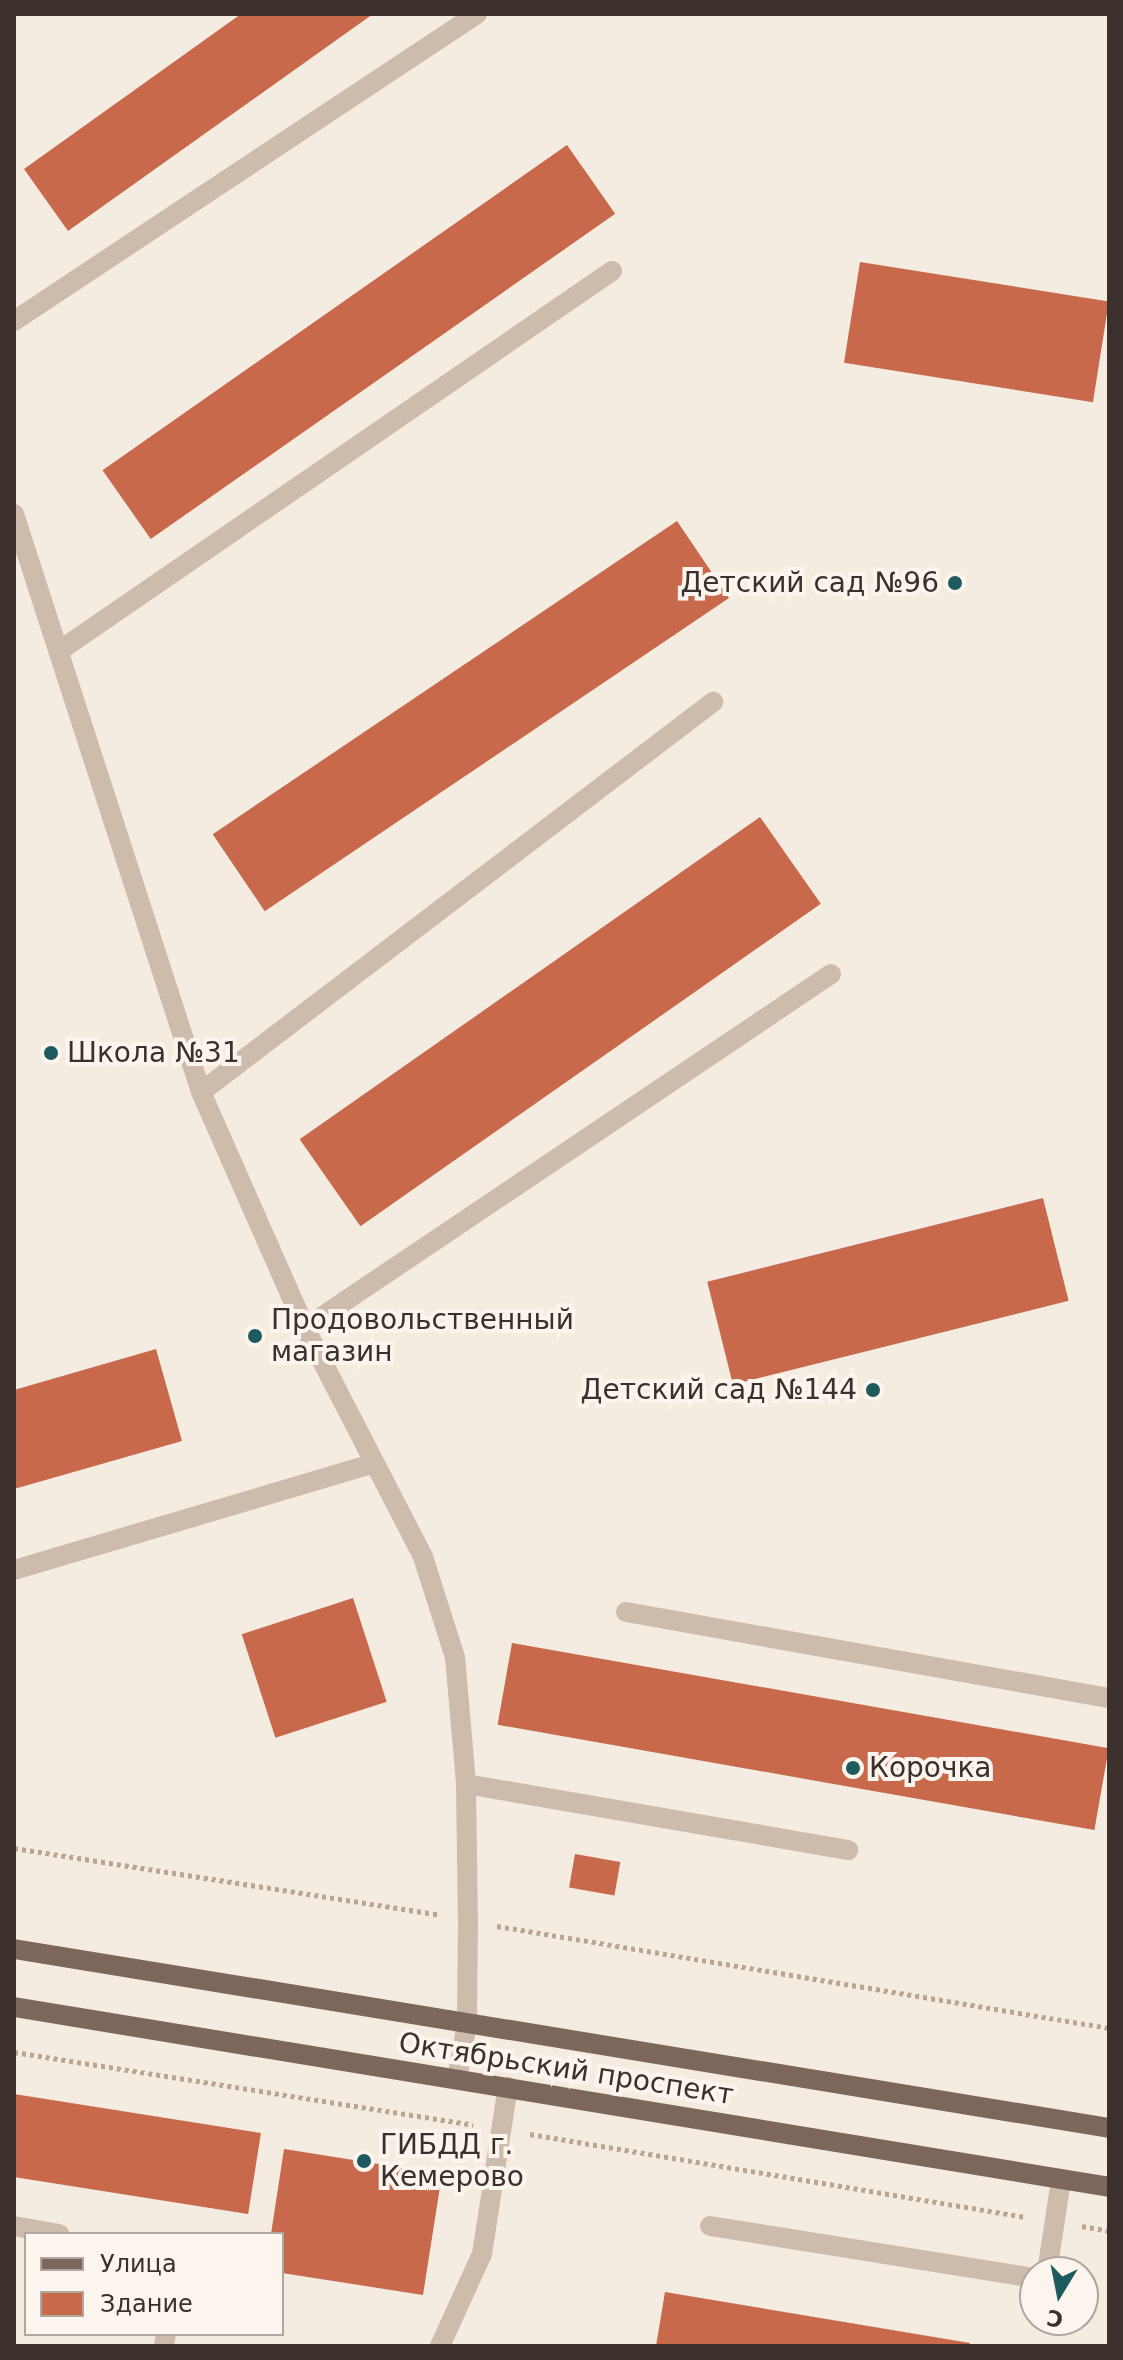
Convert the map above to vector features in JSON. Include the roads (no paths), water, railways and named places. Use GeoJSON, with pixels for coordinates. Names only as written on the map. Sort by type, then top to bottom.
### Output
{"type":"FeatureCollection","features":[{"type":"Feature","properties":{"kind":"main road","name":"Октябрьский проспект"},"geometry":{"type":"LineString","coordinates":[[14,1949],[1109,2128]]}},
{"type":"Feature","properties":{"kind":"main road","name":"Октябрьский проспект"},"geometry":{"type":"LineString","coordinates":[[14,2007],[1109,2187]]}},
{"type":"Feature","properties":{"kind":"street"},"geometry":{"type":"LineString","coordinates":[[14,321],[477,14]]}},
{"type":"Feature","properties":{"kind":"street"},"geometry":{"type":"LineString","coordinates":[[59,651],[612,271]]}},
{"type":"Feature","properties":{"kind":"street"},"geometry":{"type":"LineString","coordinates":[[14,514],[201,1092],[305,1328],[423,1557],[455,1657],[466,1784],[468,1920],[467,2023],[457,2079]]}},
{"type":"Feature","properties":{"kind":"street"},"geometry":{"type":"LineString","coordinates":[[201,1092],[713,702]]}},
{"type":"Feature","properties":{"kind":"street"},"geometry":{"type":"LineString","coordinates":[[305,1328],[831,974]]}},
{"type":"Feature","properties":{"kind":"street"},"geometry":{"type":"LineString","coordinates":[[14,1570],[373,1464]]}},
{"type":"Feature","properties":{"kind":"street"},"geometry":{"type":"LineString","coordinates":[[626,1612],[1109,1698]]}},
{"type":"Feature","properties":{"kind":"street"},"geometry":{"type":"LineString","coordinates":[[466,1784],[848,1850]]}},
{"type":"Feature","properties":{"kind":"street"},"geometry":{"type":"LineString","coordinates":[[440,2346],[482,2254],[508,2087]]}},
{"type":"Feature","properties":{"kind":"street"},"geometry":{"type":"LineString","coordinates":[[1050,2256],[1061,2180]]}},
{"type":"Feature","properties":{"kind":"street"},"geometry":{"type":"LineString","coordinates":[[14,2226],[48,2232]]}},
{"type":"Feature","properties":{"kind":"street"},"geometry":{"type":"LineString","coordinates":[[710,2226],[1019,2275]]}},
{"type":"Feature","properties":{"kind":"place","name":"Детский сад №96"},"geometry":{"type":"Point","coordinates":[955,583]}},
{"type":"Feature","properties":{"kind":"place","name":"Школа №31"},"geometry":{"type":"Point","coordinates":[51,1053]}},
{"type":"Feature","properties":{"kind":"place","name":"Продовольственный магазин"},"geometry":{"type":"Point","coordinates":[255,1336]}},
{"type":"Feature","properties":{"kind":"place","name":"Детский сад №144"},"geometry":{"type":"Point","coordinates":[873,1390]}},
{"type":"Feature","properties":{"kind":"place","name":"Корочка"},"geometry":{"type":"Point","coordinates":[853,1768]}},
{"type":"Feature","properties":{"kind":"place","name":"ГИБДД г. Кемерово"},"geometry":{"type":"Point","coordinates":[364,2161]}}]}
